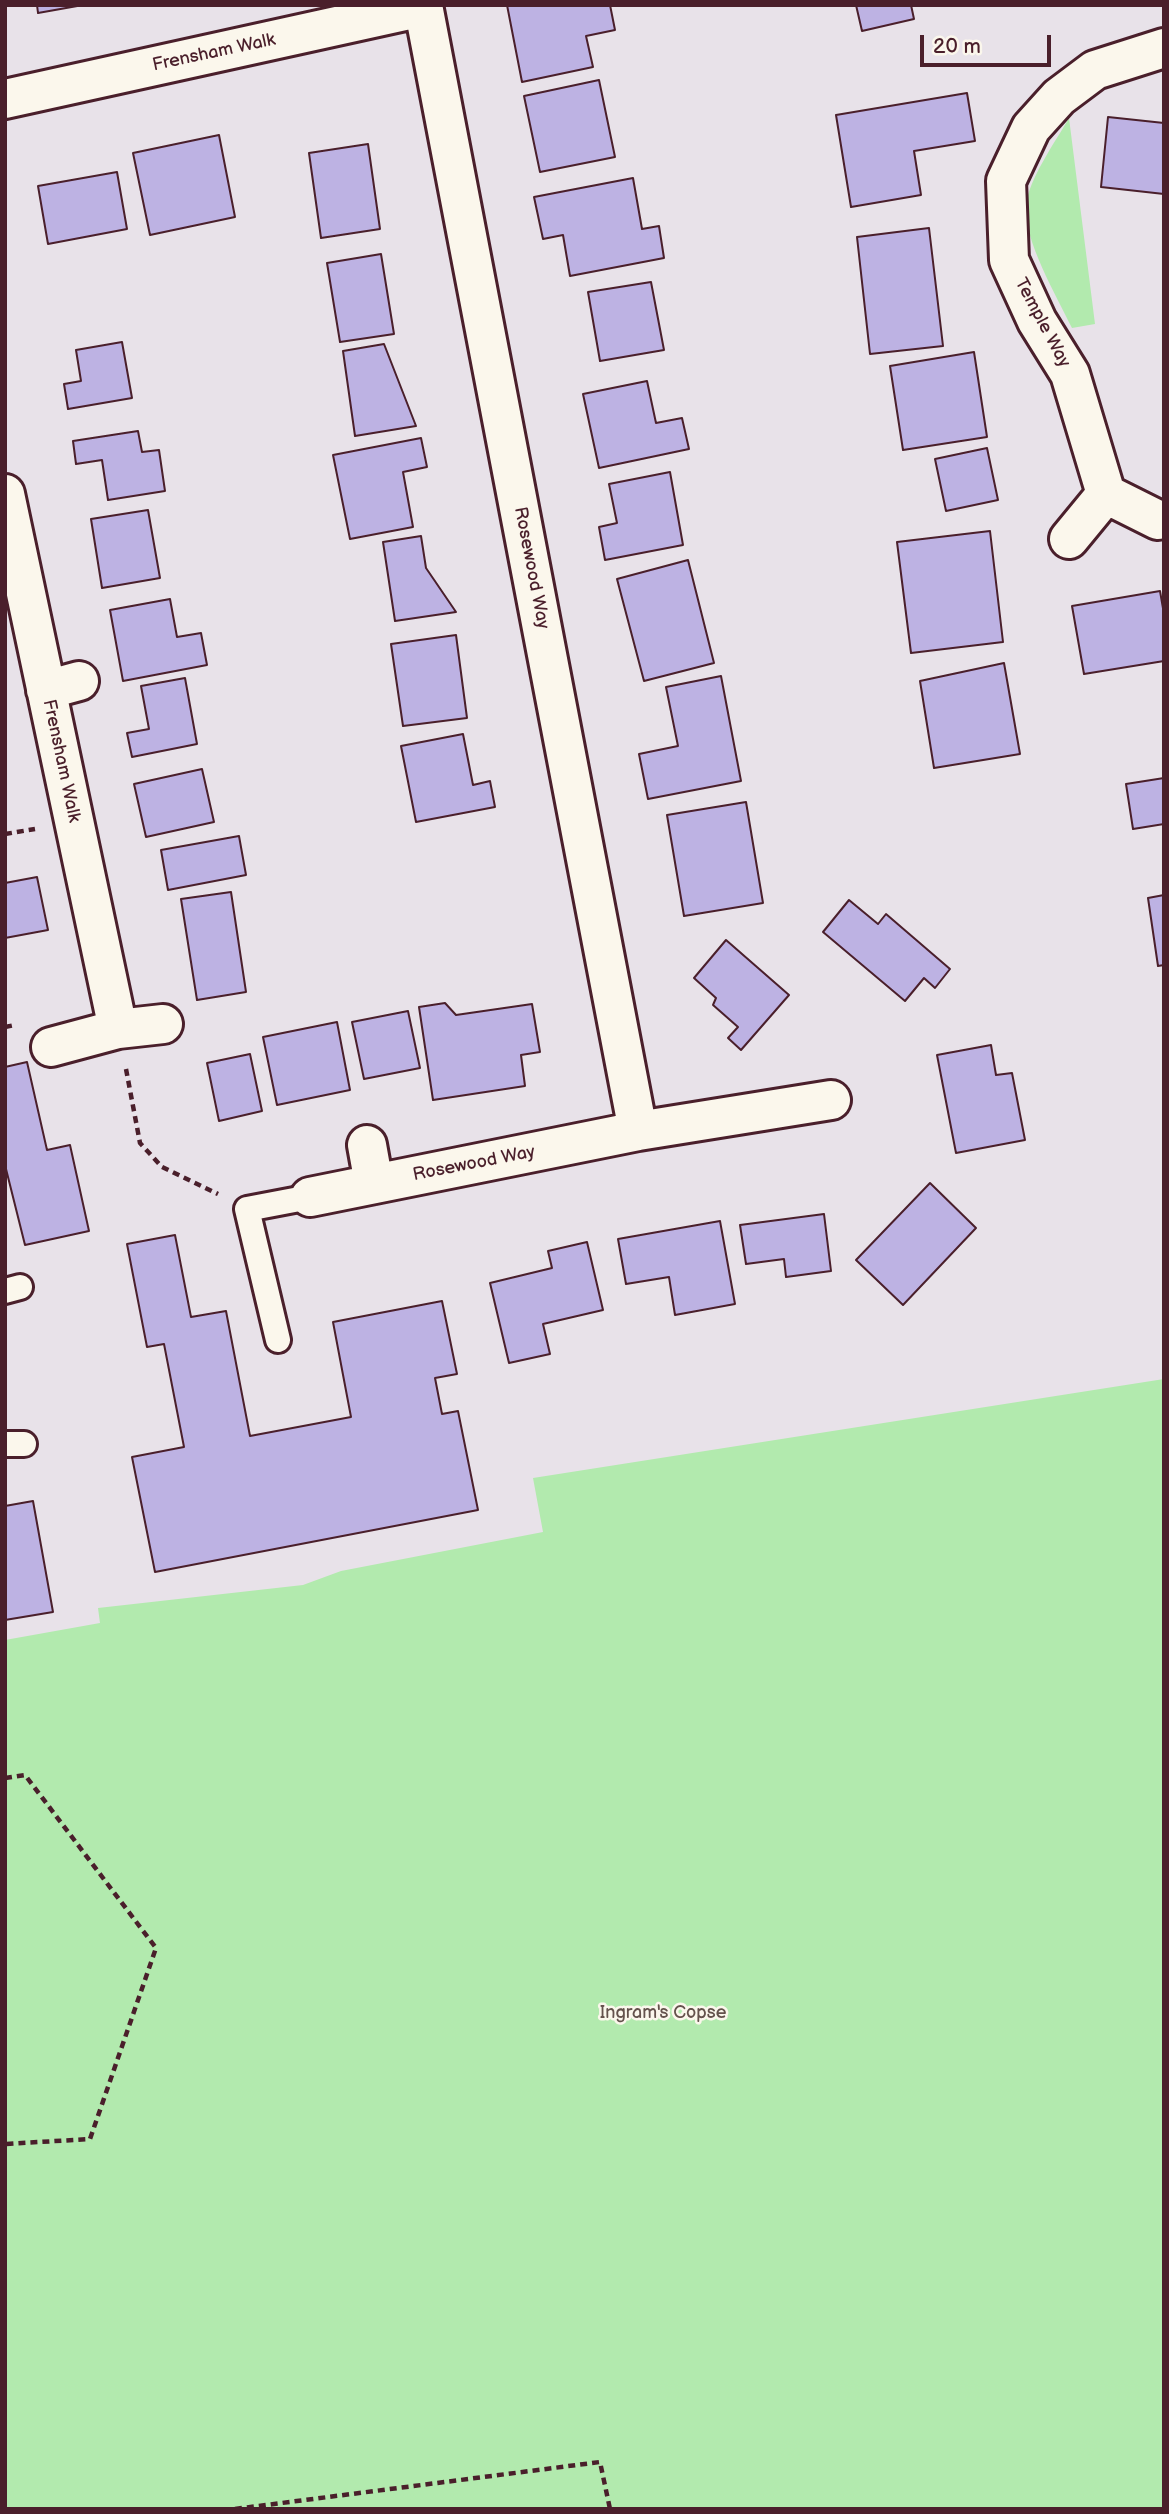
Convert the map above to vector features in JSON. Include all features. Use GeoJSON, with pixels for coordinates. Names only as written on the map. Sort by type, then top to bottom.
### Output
{"type":"FeatureCollection","features":[{"type":"Feature","properties":{"kind":"street","name":"Frensham Walk"},"geometry":{"type":"LineString","coordinates":[[5,99],[423,6]]}},
{"type":"Feature","properties":{"kind":"street","name":"Rosewood Way"},"geometry":{"type":"LineString","coordinates":[[423,6],[638,1131]]}},
{"type":"Feature","properties":{"kind":"street","name":"Temple Way"},"geometry":{"type":"LineString","coordinates":[[1106,494],[1070,374],[1037,321],[1009,260],[1006,181],[1031,128],[1059,97],[1095,70],[1164,48]]}},
{"type":"Feature","properties":{"kind":"street","name":"Frensham Walk"},"geometry":{"type":"LineString","coordinates":[[5,494],[63,685],[118,1029]]}},
{"type":"Feature","properties":{"kind":"street"},"geometry":{"type":"LineString","coordinates":[[1069,539],[1106,494],[1158,520]]}},
{"type":"Feature","properties":{"kind":"street"},"geometry":{"type":"LineString","coordinates":[[51,1047],[118,1029],[163,1024]]}},
{"type":"Feature","properties":{"kind":"street","name":"Rosewood Way"},"geometry":{"type":"LineString","coordinates":[[310,1196],[638,1131],[831,1100]]}},
{"type":"Feature","properties":{"kind":"street"},"geometry":{"type":"LineString","coordinates":[[367,1145],[374,1184]]}},
{"type":"Feature","properties":{"kind":"lane"},"geometry":{"type":"LineString","coordinates":[[278,1340],[247,1209],[310,1196]]}},
{"type":"Feature","properties":{"kind":"path"},"geometry":{"type":"LineString","coordinates":[[118,1029],[140,1143],[162,1167],[247,1209]]}},
{"type":"Feature","properties":{"kind":"path"},"geometry":{"type":"LineString","coordinates":[[5,1778],[24,1775],[156,1948],[90,2139],[5,2144]]}},
{"type":"Feature","properties":{"kind":"path"},"geometry":{"type":"LineString","coordinates":[[235,2509],[600,2462],[610,2509]]}},
{"type":"Feature","properties":{"kind":"green space"},"geometry":{"type":"Polygon","coordinates":[[[1069,118],[1095,324],[1072,328],[1035,251],[1026,206],[1037,173],[1069,118]]]}},
{"type":"Feature","properties":{"kind":"green space","name":"Ingram's Copse"},"geometry":{"type":"Polygon","coordinates":[[[1164,1379],[1164,2509],[5,2509],[5,1640],[100,1623],[98,1608],[303,1585],[341,1571],[543,1532],[533,1478],[1164,1379]]]}},
{"type":"Feature","properties":{"kind":"building"},"geometry":{"type":"Polygon","coordinates":[[[37,5],[83,5],[38,13],[37,5]]]}},
{"type":"Feature","properties":{"kind":"building"},"geometry":{"type":"Polygon","coordinates":[[[507,5],[610,5],[615,30],[586,36],[593,67],[522,82],[507,5]]]}},
{"type":"Feature","properties":{"kind":"building"},"geometry":{"type":"Polygon","coordinates":[[[856,5],[911,5],[914,19],[862,31],[856,5]]]}},
{"type":"Feature","properties":{"kind":"building"},"geometry":{"type":"Polygon","coordinates":[[[599,80],[615,157],[540,172],[524,96],[599,80]]]}},
{"type":"Feature","properties":{"kind":"building"},"geometry":{"type":"Polygon","coordinates":[[[967,93],[975,141],[914,151],[921,195],[851,207],[836,115],[967,93]]]}},
{"type":"Feature","properties":{"kind":"building"},"geometry":{"type":"Polygon","coordinates":[[[1108,117],[1164,123],[1164,194],[1101,187],[1108,117]]]}},
{"type":"Feature","properties":{"kind":"building"},"geometry":{"type":"Polygon","coordinates":[[[219,135],[235,217],[150,235],[133,153],[219,135]]]}},
{"type":"Feature","properties":{"kind":"building"},"geometry":{"type":"Polygon","coordinates":[[[368,144],[380,229],[321,238],[309,153],[368,144]]]}},
{"type":"Feature","properties":{"kind":"building"},"geometry":{"type":"Polygon","coordinates":[[[117,172],[127,229],[48,244],[38,186],[117,172]]]}},
{"type":"Feature","properties":{"kind":"building"},"geometry":{"type":"Polygon","coordinates":[[[633,178],[642,229],[659,226],[664,258],[570,276],[563,235],[543,239],[534,197],[633,178]]]}},
{"type":"Feature","properties":{"kind":"building"},"geometry":{"type":"Polygon","coordinates":[[[929,228],[943,346],[870,354],[857,237],[929,228]]]}},
{"type":"Feature","properties":{"kind":"building"},"geometry":{"type":"Polygon","coordinates":[[[381,254],[394,334],[340,342],[327,263],[381,254]]]}},
{"type":"Feature","properties":{"kind":"building"},"geometry":{"type":"Polygon","coordinates":[[[651,282],[664,350],[600,361],[588,292],[651,282]]]}},
{"type":"Feature","properties":{"kind":"building"},"geometry":{"type":"Polygon","coordinates":[[[122,342],[132,398],[68,409],[64,384],[81,381],[76,350],[122,342]]]}},
{"type":"Feature","properties":{"kind":"building"},"geometry":{"type":"Polygon","coordinates":[[[384,344],[416,426],[355,436],[343,351],[384,344]]]}},
{"type":"Feature","properties":{"kind":"building"},"geometry":{"type":"Polygon","coordinates":[[[974,352],[987,437],[903,450],[890,366],[974,352]]]}},
{"type":"Feature","properties":{"kind":"building"},"geometry":{"type":"Polygon","coordinates":[[[647,381],[656,423],[682,418],[689,449],[599,468],[583,394],[647,381]]]}},
{"type":"Feature","properties":{"kind":"building"},"geometry":{"type":"Polygon","coordinates":[[[138,431],[142,452],[159,450],[165,491],[108,500],[102,460],[76,464],[73,441],[138,431]]]}},
{"type":"Feature","properties":{"kind":"building"},"geometry":{"type":"Polygon","coordinates":[[[421,438],[427,467],[403,472],[413,527],[350,539],[333,455],[421,438]]]}},
{"type":"Feature","properties":{"kind":"building"},"geometry":{"type":"Polygon","coordinates":[[[987,448],[998,500],[946,511],[935,459],[987,448]]]}},
{"type":"Feature","properties":{"kind":"building"},"geometry":{"type":"Polygon","coordinates":[[[670,472],[683,545],[605,560],[599,527],[617,523],[609,484],[670,472]]]}},
{"type":"Feature","properties":{"kind":"building"},"geometry":{"type":"Polygon","coordinates":[[[148,510],[160,578],[102,588],[91,519],[148,510]]]}},
{"type":"Feature","properties":{"kind":"building"},"geometry":{"type":"Polygon","coordinates":[[[990,531],[1003,642],[911,653],[897,542],[990,531]]]}},
{"type":"Feature","properties":{"kind":"building"},"geometry":{"type":"Polygon","coordinates":[[[421,536],[426,568],[456,612],[395,621],[383,542],[421,536]]]}},
{"type":"Feature","properties":{"kind":"building"},"geometry":{"type":"Polygon","coordinates":[[[688,560],[714,663],[644,681],[617,579],[688,560]]]}},
{"type":"Feature","properties":{"kind":"building"},"geometry":{"type":"Polygon","coordinates":[[[1160,591],[1164,614],[1164,661],[1084,674],[1072,606],[1160,591]]]}},
{"type":"Feature","properties":{"kind":"building"},"geometry":{"type":"Polygon","coordinates":[[[170,599],[177,637],[201,633],[207,665],[123,681],[110,610],[170,599]]]}},
{"type":"Feature","properties":{"kind":"building"},"geometry":{"type":"Polygon","coordinates":[[[456,635],[467,718],[403,726],[391,644],[456,635]]]}},
{"type":"Feature","properties":{"kind":"building"},"geometry":{"type":"Polygon","coordinates":[[[1004,663],[1020,754],[934,768],[920,681],[1004,663]]]}},
{"type":"Feature","properties":{"kind":"building"},"geometry":{"type":"Polygon","coordinates":[[[721,676],[741,781],[648,799],[639,754],[678,746],[666,687],[721,676]]]}},
{"type":"Feature","properties":{"kind":"building"},"geometry":{"type":"Polygon","coordinates":[[[185,678],[197,744],[132,757],[127,733],[149,729],[141,686],[185,678]]]}},
{"type":"Feature","properties":{"kind":"building"},"geometry":{"type":"Polygon","coordinates":[[[463,734],[473,785],[490,781],[495,807],[416,822],[401,746],[463,734]]]}},
{"type":"Feature","properties":{"kind":"building"},"geometry":{"type":"Polygon","coordinates":[[[202,769],[214,822],[146,837],[134,784],[202,769]]]}},
{"type":"Feature","properties":{"kind":"building"},"geometry":{"type":"Polygon","coordinates":[[[1164,778],[1164,824],[1133,829],[1126,784],[1164,778]]]}},
{"type":"Feature","properties":{"kind":"building"},"geometry":{"type":"Polygon","coordinates":[[[746,802],[763,903],[684,916],[667,815],[746,802]]]}},
{"type":"Feature","properties":{"kind":"building"},"geometry":{"type":"Polygon","coordinates":[[[239,836],[246,875],[168,890],[161,850],[239,836]]]}},
{"type":"Feature","properties":{"kind":"building"},"geometry":{"type":"Polygon","coordinates":[[[37,877],[48,930],[5,938],[5,883],[37,877]]]}},
{"type":"Feature","properties":{"kind":"building"},"geometry":{"type":"Polygon","coordinates":[[[231,892],[246,992],[197,1000],[181,899],[231,892]]]}},
{"type":"Feature","properties":{"kind":"building"},"geometry":{"type":"Polygon","coordinates":[[[1164,895],[1164,965],[1158,966],[1148,898],[1164,895]]]}},
{"type":"Feature","properties":{"kind":"building"},"geometry":{"type":"Polygon","coordinates":[[[849,900],[878,924],[886,914],[950,969],[935,988],[924,978],[905,1001],[823,932],[849,900]]]}},
{"type":"Feature","properties":{"kind":"building"},"geometry":{"type":"Polygon","coordinates":[[[726,940],[789,995],[741,1050],[728,1038],[738,1027],[713,1005],[716,998],[694,978],[726,940]]]}},
{"type":"Feature","properties":{"kind":"building"},"geometry":{"type":"Polygon","coordinates":[[[445,1003],[456,1015],[532,1004],[540,1052],[521,1055],[525,1086],[433,1100],[419,1007],[445,1003]]]}},
{"type":"Feature","properties":{"kind":"building"},"geometry":{"type":"Polygon","coordinates":[[[408,1011],[420,1068],[364,1079],[352,1022],[408,1011]]]}},
{"type":"Feature","properties":{"kind":"building"},"geometry":{"type":"Polygon","coordinates":[[[337,1022],[350,1090],[277,1105],[263,1037],[337,1022]]]}},
{"type":"Feature","properties":{"kind":"building"},"geometry":{"type":"Polygon","coordinates":[[[991,1045],[996,1075],[1012,1073],[1025,1140],[956,1153],[937,1055],[991,1045]]]}},
{"type":"Feature","properties":{"kind":"building"},"geometry":{"type":"Polygon","coordinates":[[[250,1054],[262,1111],[219,1121],[207,1063],[250,1054]]]}},
{"type":"Feature","properties":{"kind":"building"},"geometry":{"type":"Polygon","coordinates":[[[27,1062],[47,1150],[70,1145],[89,1231],[25,1245],[5,1165],[5,1067],[27,1062]]]}},
{"type":"Feature","properties":{"kind":"building"},"geometry":{"type":"Polygon","coordinates":[[[930,1183],[976,1228],[903,1305],[856,1260],[930,1183]]]}},
{"type":"Feature","properties":{"kind":"building"},"geometry":{"type":"Polygon","coordinates":[[[824,1214],[831,1271],[786,1277],[784,1259],[746,1264],[740,1225],[824,1214]]]}},
{"type":"Feature","properties":{"kind":"building"},"geometry":{"type":"Polygon","coordinates":[[[720,1221],[735,1304],[675,1315],[669,1277],[626,1284],[618,1239],[720,1221]]]}},
{"type":"Feature","properties":{"kind":"building"},"geometry":{"type":"Polygon","coordinates":[[[175,1235],[191,1317],[226,1311],[250,1436],[351,1417],[333,1322],[442,1301],[457,1374],[435,1378],[442,1414],[458,1411],[478,1510],[155,1572],[132,1457],[184,1447],[164,1344],[147,1347],[127,1244],[175,1235]]]}},
{"type":"Feature","properties":{"kind":"building"},"geometry":{"type":"Polygon","coordinates":[[[587,1242],[603,1310],[543,1324],[550,1354],[509,1363],[490,1283],[552,1268],[548,1251],[587,1242]]]}},
{"type":"Feature","properties":{"kind":"building"},"geometry":{"type":"Polygon","coordinates":[[[33,1501],[53,1612],[5,1620],[5,1506],[33,1501]]]}}]}
